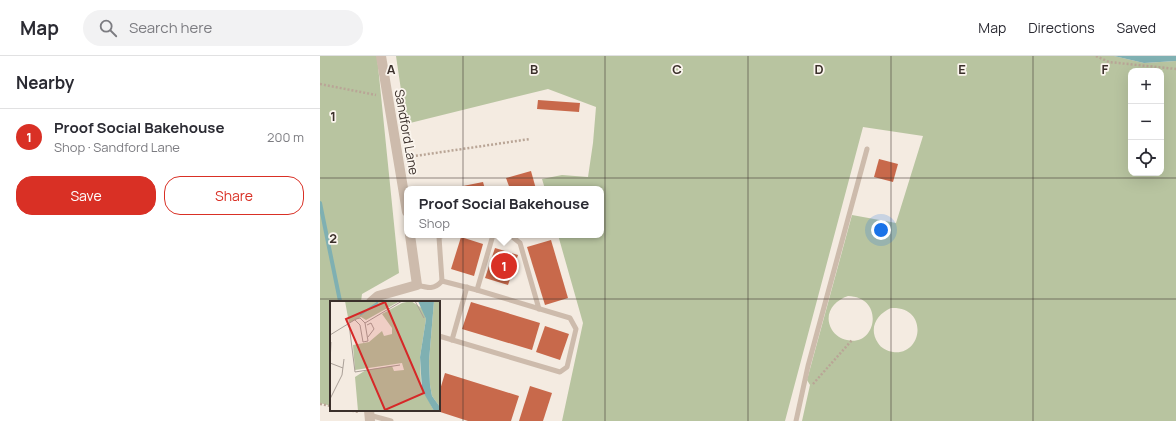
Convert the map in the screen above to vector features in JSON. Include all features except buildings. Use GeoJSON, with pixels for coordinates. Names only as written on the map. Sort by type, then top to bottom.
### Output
{"type":"FeatureCollection","features":[{"type":"Feature","properties":{"kind":"street","name":"Sandford Lane"},"geometry":{"type":"LineString","coordinates":[[381,56],[404,192]]}},
{"type":"Feature","properties":{"kind":"street"},"geometry":{"type":"LineString","coordinates":[[372,301],[378,296],[418,285],[410,238]]}},
{"type":"Feature","properties":{"kind":"lane"},"geometry":{"type":"LineString","coordinates":[[796,421],[847,218],[867,149]]}},
{"type":"Feature","properties":{"kind":"lane"},"geometry":{"type":"LineString","coordinates":[[418,285],[432,288],[437,287],[442,281],[439,238]]}},
{"type":"Feature","properties":{"kind":"lane"},"geometry":{"type":"LineString","coordinates":[[477,290],[492,238]]}},
{"type":"Feature","properties":{"kind":"lane"},"geometry":{"type":"LineString","coordinates":[[514,238],[520,243],[539,309]]}},
{"type":"Feature","properties":{"kind":"lane"},"geometry":{"type":"LineString","coordinates":[[440,336],[560,372],[567,367],[576,328],[570,318],[468,287],[442,281]]}},
{"type":"Feature","properties":{"kind":"lane"},"geometry":{"type":"LineString","coordinates":[[452,340],[468,287]]}},
{"type":"Feature","properties":{"kind":"lane"},"geometry":{"type":"LineString","coordinates":[[369,415],[391,421]]}},
{"type":"Feature","properties":{"kind":"path"},"geometry":{"type":"LineString","coordinates":[[1096,56],[1109,62],[1176,69]]}},
{"type":"Feature","properties":{"kind":"path"},"geometry":{"type":"LineString","coordinates":[[320,84],[388,98]]}},
{"type":"Feature","properties":{"kind":"path"},"geometry":{"type":"LineString","coordinates":[[399,158],[530,139]]}},
{"type":"Feature","properties":{"kind":"path"},"geometry":{"type":"LineString","coordinates":[[801,398],[852,340]]}},
{"type":"Feature","properties":{"kind":"path"},"geometry":{"type":"LineString","coordinates":[[320,404],[330,406]]}},
{"type":"Feature","properties":{"kind":"green space"},"geometry":{"type":"Polygon","coordinates":[[[320,56],[377,56],[399,273],[362,294],[361,301],[330,301],[330,406],[320,403],[320,56]]]}},
{"type":"Feature","properties":{"kind":"green space"},"geometry":{"type":"Polygon","coordinates":[[[396,56],[1114,56],[1144,63],[1176,61],[1176,421],[802,421],[810,385],[807,380],[852,215],[896,223],[923,136],[863,127],[785,421],[562,421],[583,323],[559,238],[604,238],[604,186],[544,186],[542,179],[562,175],[588,177],[596,107],[548,89],[406,124],[396,56]],[[848,296],[838,301],[831,309],[829,314],[829,324],[833,332],[840,338],[857,340],[865,336],[870,329],[873,321],[872,312],[868,304],[860,298],[848,296]],[[891,308],[882,314],[876,322],[874,327],[875,337],[879,345],[886,350],[893,352],[903,351],[911,347],[916,339],[918,331],[916,322],[912,315],[903,309],[891,308]]]}},
{"type":"Feature","properties":{"kind":"water"},"geometry":{"type":"Polygon","coordinates":[[[1114,56],[1176,56],[1176,61],[1144,63],[1114,56]]]}},
{"type":"Feature","properties":{"kind":"waterway"},"geometry":{"type":"LineString","coordinates":[[320,203],[340,301]]}},
{"type":"Feature","properties":{"kind":"place","name":"Proof Social Bakehouse"},"geometry":{"type":"Point","coordinates":[504,266]}}]}
